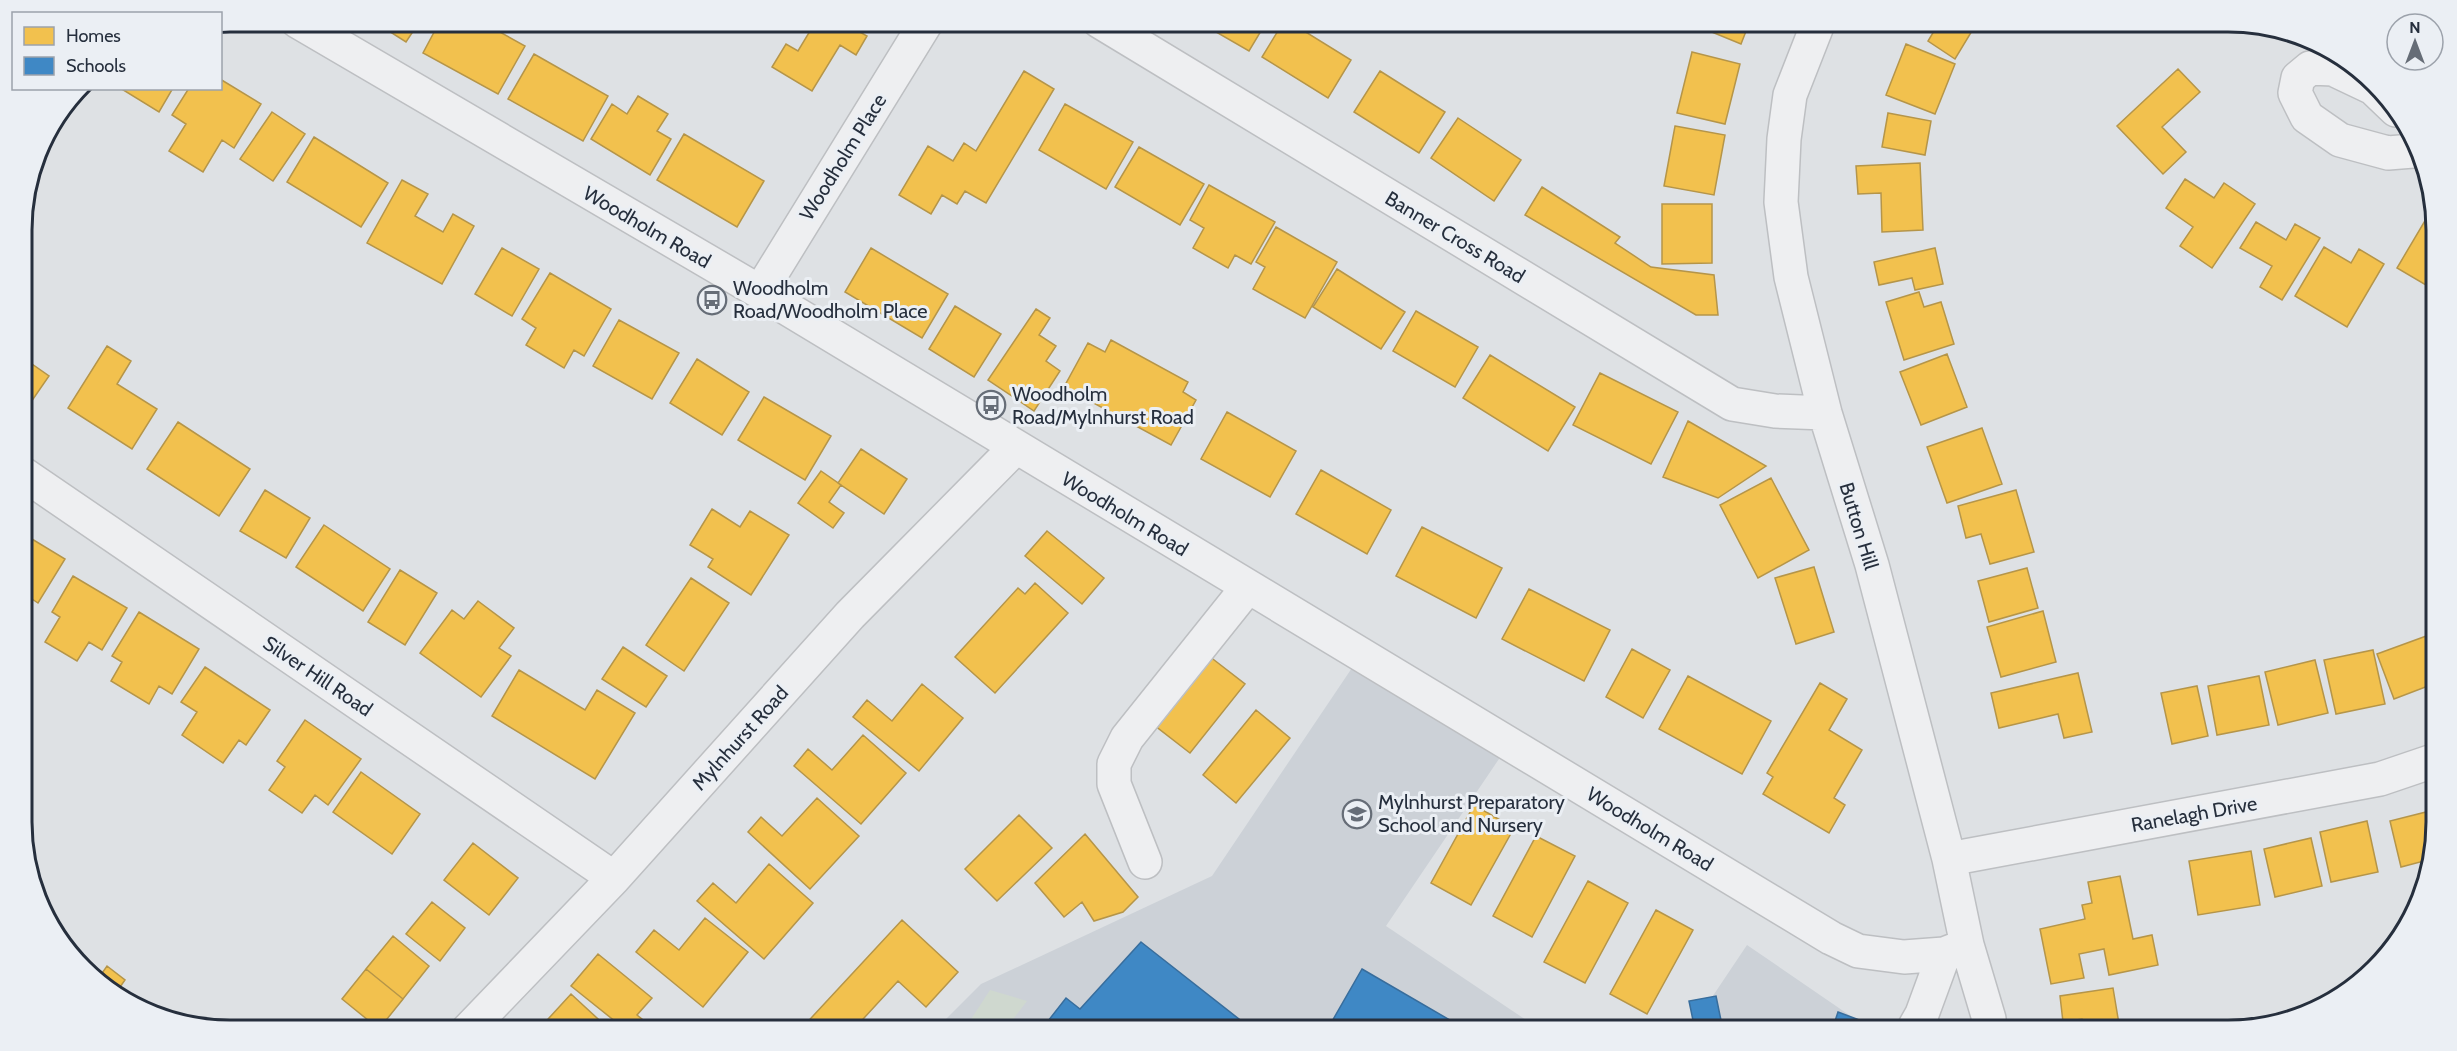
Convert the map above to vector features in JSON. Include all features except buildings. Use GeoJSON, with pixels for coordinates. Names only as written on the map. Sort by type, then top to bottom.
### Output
{"type":"FeatureCollection","features":[{"type":"Feature","properties":{"kind":"street","name":"Woodholm Road"},"geometry":{"type":"LineString","coordinates":[[316,32],[760,292],[1247,588],[1831,938],[1858,951],[1904,957],[1955,950]]}},
{"type":"Feature","properties":{"kind":"street","name":"Woodholm Place"},"geometry":{"type":"LineString","coordinates":[[760,292],[920,32]]}},
{"type":"Feature","properties":{"kind":"street","name":"Banner Cross Road"},"geometry":{"type":"LineString","coordinates":[[1117,32],[1732,404],[1775,411],[1824,413]]}},
{"type":"Feature","properties":{"kind":"street","name":"Button Hill"},"geometry":{"type":"LineString","coordinates":[[1815,32],[1790,95],[1784,139],[1781,202],[1791,277],[1824,413],[1872,565],[1949,859],[1955,950],[1989,1019]]}},
{"type":"Feature","properties":{"kind":"street"},"geometry":{"type":"LineString","coordinates":[[2359,81],[2333,69],[2310,68],[2298,78],[2295,93],[2307,117],[2340,140],[2388,153],[2409,151]]}},
{"type":"Feature","properties":{"kind":"street","name":"Mylnhurst Road"},"geometry":{"type":"LineString","coordinates":[[478,1020],[614,878],[850,615],[1015,448]]}},
{"type":"Feature","properties":{"kind":"street","name":"Silver Hill Road"},"geometry":{"type":"LineString","coordinates":[[32,480],[614,878]]}},
{"type":"Feature","properties":{"kind":"street"},"geometry":{"type":"LineString","coordinates":[[1145,862],[1114,784],[1114,764],[1126,738],[1247,588]]}},
{"type":"Feature","properties":{"kind":"street","name":"Ranelagh Drive"},"geometry":{"type":"LineString","coordinates":[[1949,859],[2380,779],[2426,763]]}},
{"type":"Feature","properties":{"kind":"street"},"geometry":{"type":"LineString","coordinates":[[1920,1019],[1955,950]]}},
{"type":"Feature","properties":{"kind":"shaded area","name":"Mylnhurst Preparatory School and Nursery"},"geometry":{"type":"Polygon","coordinates":[[[1360,656],[1503,753],[1386,926],[1525,1019],[945,1020],[981,984],[1212,876],[1360,656]]]}},
{"type":"Feature","properties":{"kind":"shaded area"},"geometry":{"type":"Polygon","coordinates":[[[1747,945],[1855,1019],[1697,1019],[1747,945]]]}},
{"type":"Feature","properties":{"kind":"shaded area"},"geometry":{"type":"Polygon","coordinates":[[[990,990],[1027,1001],[1013,1020],[971,1020],[990,990]]]}},
{"type":"Feature","properties":{"kind":"place","name":"Woodholm Road/Woodholm Place"},"geometry":{"type":"Point","coordinates":[712,300]}},
{"type":"Feature","properties":{"kind":"place","name":"Woodholm Road/Mylnhurst Road"},"geometry":{"type":"Point","coordinates":[991,405]}},
{"type":"Feature","properties":{"kind":"place","name":"Mylnhurst Preparatory School and Nursery"},"geometry":{"type":"Point","coordinates":[1357,814]}}]}
